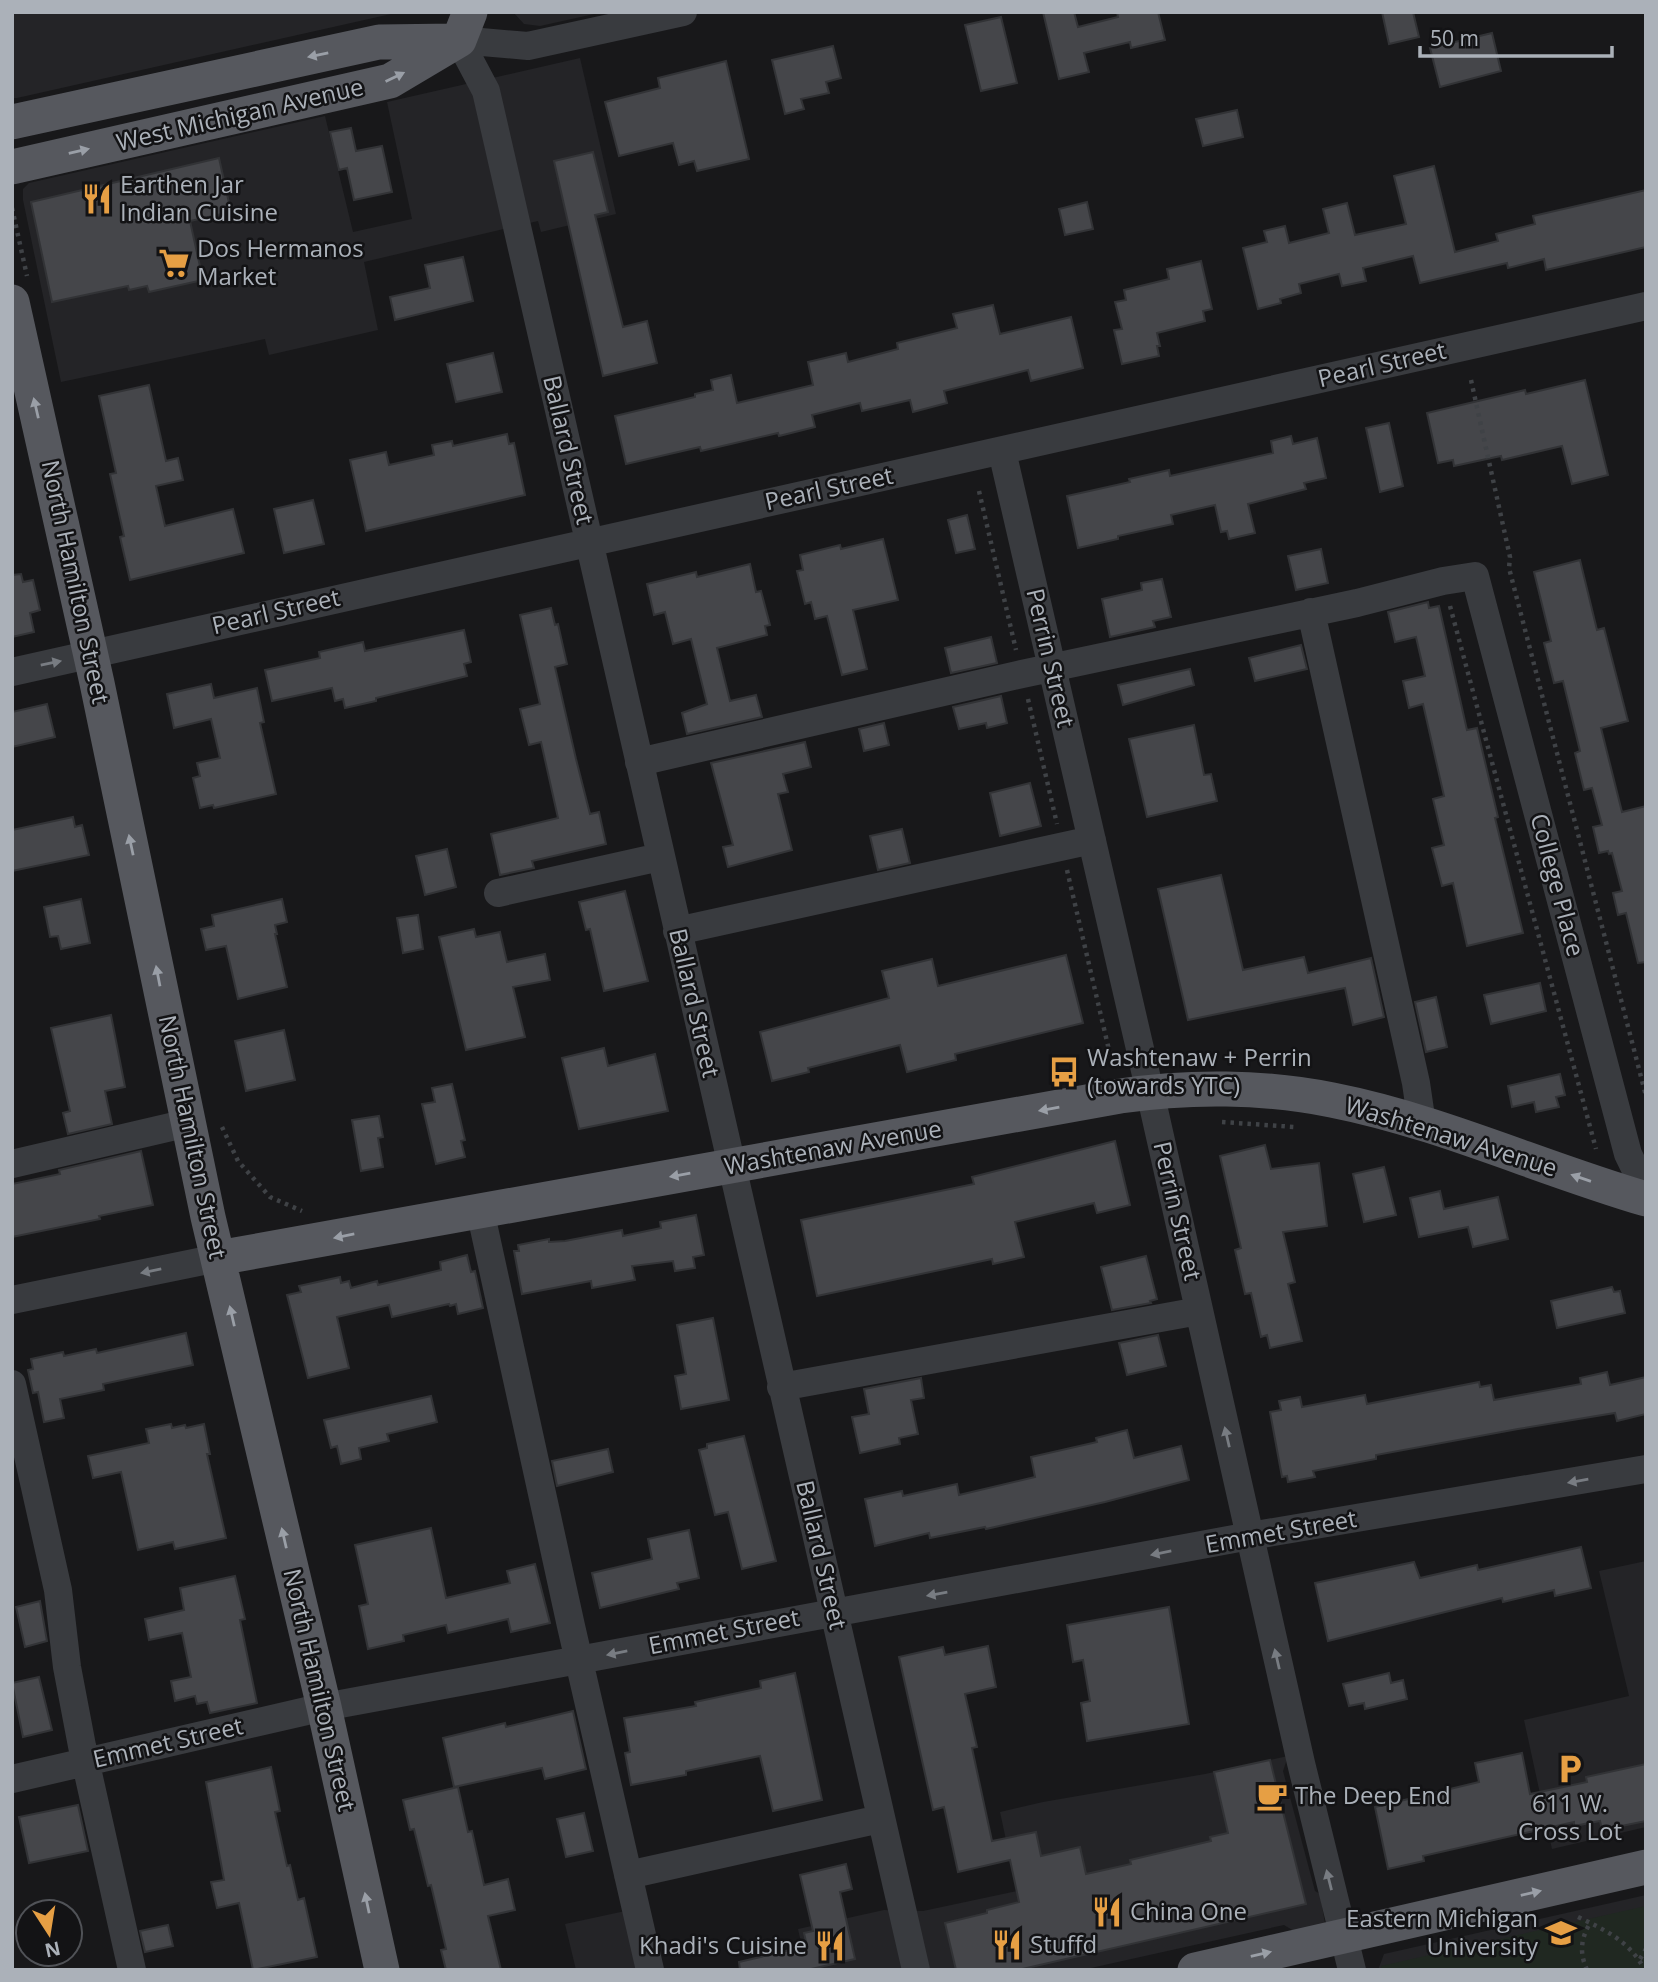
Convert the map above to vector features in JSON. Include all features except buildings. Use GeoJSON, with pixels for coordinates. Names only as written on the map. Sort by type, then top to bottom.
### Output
{"type":"FeatureCollection","features":[{"type":"Feature","properties":{"kind":"main road","name":"West Michigan Avenue"},"geometry":{"type":"LineString","coordinates":[[12,122],[464,26]]}},
{"type":"Feature","properties":{"kind":"main road","name":"West Michigan Avenue"},"geometry":{"type":"LineString","coordinates":[[12,167],[390,81],[464,26]]}},
{"type":"Feature","properties":{"kind":"main road","name":"North Hamilton Street"},"geometry":{"type":"LineString","coordinates":[[20,291],[90,654],[203,1122],[218,1258],[324,1707],[382,1970]]}},
{"type":"Feature","properties":{"kind":"main road","name":"Washtenaw Avenue"},"geometry":{"type":"LineString","coordinates":[[218,1258],[1150,1092],[1182,1089],[1312,1097],[1377,1110],[1646,1199]]}},
{"type":"Feature","properties":{"kind":"main road"},"geometry":{"type":"LineString","coordinates":[[1195,1970],[1646,1867]]}},
{"type":"Feature","properties":{"kind":"street"},"geometry":{"type":"LineString","coordinates":[[464,26],[528,46],[683,12]]}},
{"type":"Feature","properties":{"kind":"street","name":"Ballard Street"},"geometry":{"type":"LineString","coordinates":[[464,26],[486,91],[916,1970]]}},
{"type":"Feature","properties":{"kind":"street","name":"Pearl Street"},"geometry":{"type":"LineString","coordinates":[[12,672],[1646,306]]}},
{"type":"Feature","properties":{"kind":"street","name":"Perrin Street"},"geometry":{"type":"LineString","coordinates":[[1002,452],[1301,1763],[1352,1970]]}},
{"type":"Feature","properties":{"kind":"street","name":"College Place"},"geometry":{"type":"LineString","coordinates":[[1444,581],[1475,576],[1628,1154],[1646,1191]]}},
{"type":"Feature","properties":{"kind":"street"},"geometry":{"type":"LineString","coordinates":[[639,762],[1444,581]]}},
{"type":"Feature","properties":{"kind":"street"},"geometry":{"type":"LineString","coordinates":[[1311,612],[1416,1083],[1422,1124]]}},
{"type":"Feature","properties":{"kind":"street"},"geometry":{"type":"LineString","coordinates":[[677,931],[1092,840]]}},
{"type":"Feature","properties":{"kind":"street"},"geometry":{"type":"LineString","coordinates":[[498,893],[660,857]]}},
{"type":"Feature","properties":{"kind":"street"},"geometry":{"type":"LineString","coordinates":[[12,1164],[203,1122]]}},
{"type":"Feature","properties":{"kind":"street"},"geometry":{"type":"LineString","coordinates":[[480,1210],[650,1970]]}},
{"type":"Feature","properties":{"kind":"street","name":"Washtenaw Avenue"},"geometry":{"type":"LineString","coordinates":[[12,1300],[218,1258]]}},
{"type":"Feature","properties":{"kind":"street"},"geometry":{"type":"LineString","coordinates":[[781,1387],[1199,1311]]}},
{"type":"Feature","properties":{"kind":"street"},"geometry":{"type":"LineString","coordinates":[[12,1384],[58,1590],[67,1667],[132,1970]]}},
{"type":"Feature","properties":{"kind":"street","name":"Emmet Street"},"geometry":{"type":"LineString","coordinates":[[12,1779],[324,1707],[1250,1536],[1646,1469]]}},
{"type":"Feature","properties":{"kind":"street"},"geometry":{"type":"LineString","coordinates":[[628,1875],[880,1819]]}},
{"type":"Feature","properties":{"kind":"path"},"geometry":{"type":"LineString","coordinates":[[12,208],[20,291]]}},
{"type":"Feature","properties":{"kind":"path"},"geometry":{"type":"LineString","coordinates":[[1471,380],[1510,557],[1509,568],[1646,1096]]}},
{"type":"Feature","properties":{"kind":"path"},"geometry":{"type":"LineString","coordinates":[[979,491],[1112,1063]]}},
{"type":"Feature","properties":{"kind":"path"},"geometry":{"type":"LineString","coordinates":[[1444,581],[1596,1149]]}},
{"type":"Feature","properties":{"kind":"path"},"geometry":{"type":"LineString","coordinates":[[203,1122],[270,1197],[312,1214]]}},
{"type":"Feature","properties":{"kind":"path"},"geometry":{"type":"LineString","coordinates":[[1220,1122],[1296,1127]]}},
{"type":"Feature","properties":{"kind":"path"},"geometry":{"type":"LineString","coordinates":[[1578,1917],[1619,1938],[1640,1959],[1646,1970]]}},
{"type":"Feature","properties":{"kind":"path"},"geometry":{"type":"LineString","coordinates":[[1587,1970],[1581,1951],[1583,1937],[1590,1923]]}},
{"type":"Feature","properties":{"kind":"path"},"geometry":{"type":"LineString","coordinates":[[1640,1959],[1646,1949]]}},
{"type":"Feature","properties":{"kind":"shaded area"},"geometry":{"type":"Polygon","coordinates":[[[12,12],[400,12],[12,98],[12,12]]]}},
{"type":"Feature","properties":{"kind":"shaded area"},"geometry":{"type":"Polygon","coordinates":[[[513,12],[603,12],[540,26],[524,24],[513,12]]]}},
{"type":"Feature","properties":{"kind":"shaded area"},"geometry":{"type":"Polygon","coordinates":[[[580,58],[616,214],[541,232],[538,221],[364,262],[378,330],[269,355],[265,339],[61,382],[23,200],[23,189],[29,183],[325,116],[353,232],[412,219],[387,102],[580,58]]]}},
{"type":"Feature","properties":{"kind":"shaded area"},"geometry":{"type":"Polygon","coordinates":[[[1646,1561],[1646,1827],[1552,1849],[1524,1720],[1629,1696],[1599,1571],[1646,1561]]]}},
{"type":"Feature","properties":{"kind":"shaded area"},"geometry":{"type":"Polygon","coordinates":[[[1288,1756],[1283,1771],[1315,1891],[1320,1894],[1325,1924],[1294,1931],[1284,1925],[1082,1970],[807,1970],[798,1929],[884,1910],[923,1911],[1017,1891],[1000,1812],[1288,1756]]]}},
{"type":"Feature","properties":{"kind":"shaded area","name":"Eastern Michigan University"},"geometry":{"type":"Polygon","coordinates":[[[1646,1895],[1646,1970],[1378,1970],[1384,1954],[1646,1895]]]}},
{"type":"Feature","properties":{"kind":"shaded area","name":"Eastern Michigan University"},"geometry":{"type":"Polygon","coordinates":[[[1646,1906],[1646,1970],[1382,1970],[1381,1966],[1646,1906]]]}},
{"type":"Feature","properties":{"kind":"shaded area"},"geometry":{"type":"Polygon","coordinates":[[[630,1910],[643,1970],[576,1970],[565,1924],[630,1910]]]}},
{"type":"Feature","properties":{"kind":"place","name":"Earthen Jar Indian Cuisine"},"geometry":{"type":"Point","coordinates":[97,199]}},
{"type":"Feature","properties":{"kind":"place","name":"Dos Hermanos Market"},"geometry":{"type":"Point","coordinates":[174,263]}},
{"type":"Feature","properties":{"kind":"place","name":"Washtenaw + Perrin (towards YTC)"},"geometry":{"type":"Point","coordinates":[1064,1072]}},
{"type":"Feature","properties":{"kind":"place","name":"611 W. Cross Lot"},"geometry":{"type":"Point","coordinates":[1570,1769]}},
{"type":"Feature","properties":{"kind":"place","name":"The Deep End"},"geometry":{"type":"Point","coordinates":[1272,1796]}},
{"type":"Feature","properties":{"kind":"place","name":"China One"},"geometry":{"type":"Point","coordinates":[1107,1912]}},
{"type":"Feature","properties":{"kind":"place","name":"Eastern Michigan University"},"geometry":{"type":"Point","coordinates":[1561,1933]}},
{"type":"Feature","properties":{"kind":"place","name":"Stuffd"},"geometry":{"type":"Point","coordinates":[1007,1945]}},
{"type":"Feature","properties":{"kind":"place","name":"Khadi's Cuisine"},"geometry":{"type":"Point","coordinates":[830,1946]}}]}
